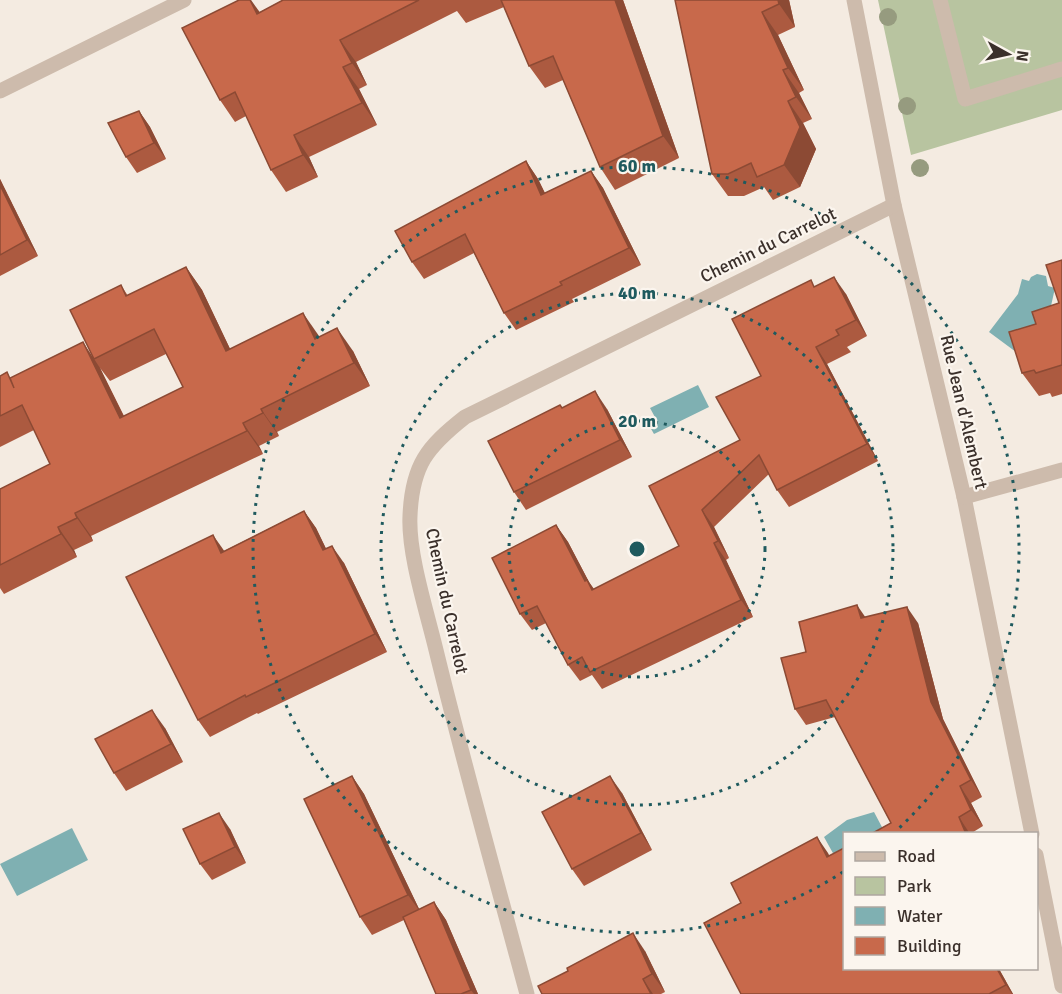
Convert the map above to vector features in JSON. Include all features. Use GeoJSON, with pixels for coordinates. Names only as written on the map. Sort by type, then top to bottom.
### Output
{"type":"FeatureCollection","features":[{"type":"Feature","properties":{"kind":"street"},"geometry":{"type":"LineString","coordinates":[[0,91],[184,0]]}},
{"type":"Feature","properties":{"kind":"street","name":"Rue Jean d'Alembert"},"geometry":{"type":"LineString","coordinates":[[854,0],[894,205],[964,497],[1032,832]]}},
{"type":"Feature","properties":{"kind":"street"},"geometry":{"type":"LineString","coordinates":[[940,0],[965,99],[1062,69]]}},
{"type":"Feature","properties":{"kind":"street","name":"Chemin du Carrelot"},"geometry":{"type":"LineString","coordinates":[[526,994],[451,712],[414,554],[410,517],[420,463],[439,438],[465,417],[894,205]]}},
{"type":"Feature","properties":{"kind":"street"},"geometry":{"type":"LineString","coordinates":[[964,497],[1062,470]]}},
{"type":"Feature","properties":{"kind":"street"},"geometry":{"type":"LineString","coordinates":[[1038,865],[1062,986]]}},
{"type":"Feature","properties":{"kind":"green space"},"geometry":{"type":"Polygon","coordinates":[[[878,0],[1062,0],[1062,110],[911,155],[878,0]]]}},
{"type":"Feature","properties":{"kind":"water"},"geometry":{"type":"Polygon","coordinates":[[[1037,274],[1046,276],[1048,286],[1055,288],[1051,306],[1016,352],[989,332],[1018,294],[1022,279],[1029,281],[1037,274]]]}},
{"type":"Feature","properties":{"kind":"water"},"geometry":{"type":"Polygon","coordinates":[[[698,385],[709,407],[654,434],[650,427],[656,419],[650,408],[698,385]]]}},
{"type":"Feature","properties":{"kind":"water"},"geometry":{"type":"Polygon","coordinates":[[[874,812],[883,829],[878,832],[843,832],[843,851],[834,855],[824,837],[847,820],[874,812]]]}},
{"type":"Feature","properties":{"kind":"water"},"geometry":{"type":"Polygon","coordinates":[[[72,828],[88,860],[17,896],[0,864],[72,828]]]}},
{"type":"Feature","properties":{"kind":"building"},"geometry":{"type":"Polygon","coordinates":[[[239,0],[250,0],[257,14],[283,0],[419,0],[340,40],[352,63],[343,67],[362,103],[294,135],[303,155],[271,170],[235,92],[220,100],[182,28],[239,0]]]}},
{"type":"Feature","properties":{"kind":"building"},"geometry":{"type":"Polygon","coordinates":[[[501,0],[615,0],[663,136],[600,167],[553,56],[529,66],[501,0]]]}},
{"type":"Feature","properties":{"kind":"building"},"geometry":{"type":"Polygon","coordinates":[[[675,0],[778,0],[779,4],[762,12],[788,68],[783,70],[796,97],[788,101],[800,127],[784,165],[757,177],[751,163],[728,174],[712,174],[675,0]]]}},
{"type":"Feature","properties":{"kind":"building"},"geometry":{"type":"Polygon","coordinates":[[[139,111],[154,143],[126,157],[108,123],[139,111]]]}},
{"type":"Feature","properties":{"kind":"building"},"geometry":{"type":"Polygon","coordinates":[[[526,161],[541,195],[591,171],[629,248],[560,282],[562,285],[504,313],[465,234],[412,262],[395,231],[526,161]]]}},
{"type":"Feature","properties":{"kind":"building"},"geometry":{"type":"Polygon","coordinates":[[[0,185],[27,240],[0,255],[0,185]]]}},
{"type":"Feature","properties":{"kind":"building"},"geometry":{"type":"Polygon","coordinates":[[[1062,260],[1062,365],[1036,373],[1034,370],[1022,373],[1009,332],[1036,324],[1032,312],[1059,303],[1046,265],[1062,260]]]}},
{"type":"Feature","properties":{"kind":"building"},"geometry":{"type":"Polygon","coordinates":[[[186,267],[226,351],[303,313],[315,339],[337,328],[354,363],[261,409],[263,413],[243,423],[247,431],[75,513],[77,518],[58,527],[61,534],[0,565],[0,489],[50,464],[22,405],[0,416],[0,376],[7,372],[14,388],[10,378],[83,342],[120,418],[183,387],[154,329],[94,359],[70,310],[121,285],[126,296],[186,267]]]}},
{"type":"Feature","properties":{"kind":"building"},"geometry":{"type":"Polygon","coordinates":[[[834,277],[856,320],[836,330],[839,335],[816,347],[867,444],[777,490],[759,455],[702,510],[718,541],[714,543],[741,600],[590,672],[582,657],[568,665],[537,606],[520,614],[492,558],[556,525],[592,590],[679,546],[649,486],[740,440],[716,397],[761,376],[732,319],[811,280],[814,287],[834,277]]]}},
{"type":"Feature","properties":{"kind":"building"},"geometry":{"type":"Polygon","coordinates":[[[595,391],[620,440],[514,492],[488,441],[560,405],[562,408],[595,391]]]}},
{"type":"Feature","properties":{"kind":"building"},"geometry":{"type":"Polygon","coordinates":[[[304,511],[323,550],[332,546],[375,634],[246,697],[245,695],[198,720],[126,577],[213,535],[221,553],[304,511]]]}},
{"type":"Feature","properties":{"kind":"building"},"geometry":{"type":"Polygon","coordinates":[[[857,605],[861,618],[907,607],[931,702],[971,780],[960,786],[971,810],[959,817],[965,832],[875,832],[891,823],[826,700],[795,709],[781,658],[806,652],[799,622],[857,605]]]}},
{"type":"Feature","properties":{"kind":"building"},"geometry":{"type":"Polygon","coordinates":[[[152,710],[171,744],[114,773],[95,739],[152,710]]]}},
{"type":"Feature","properties":{"kind":"building"},"geometry":{"type":"Polygon","coordinates":[[[352,776],[408,895],[360,917],[304,799],[352,776]]]}},
{"type":"Feature","properties":{"kind":"building"},"geometry":{"type":"Polygon","coordinates":[[[610,776],[641,833],[572,869],[542,812],[610,776]]]}},
{"type":"Feature","properties":{"kind":"building"},"geometry":{"type":"Polygon","coordinates":[[[219,813],[235,847],[200,864],[183,829],[219,813]]]}},
{"type":"Feature","properties":{"kind":"building"},"geometry":{"type":"Polygon","coordinates":[[[817,837],[827,857],[843,849],[843,970],[998,970],[1006,985],[989,994],[741,994],[704,923],[741,903],[731,883],[817,837]]]}},
{"type":"Feature","properties":{"kind":"building"},"geometry":{"type":"Polygon","coordinates":[[[434,902],[471,990],[461,994],[436,994],[403,917],[434,902]]]}},
{"type":"Feature","properties":{"kind":"building"},"geometry":{"type":"Polygon","coordinates":[[[633,933],[652,974],[643,979],[651,994],[542,994],[538,986],[633,933]]]}}]}
